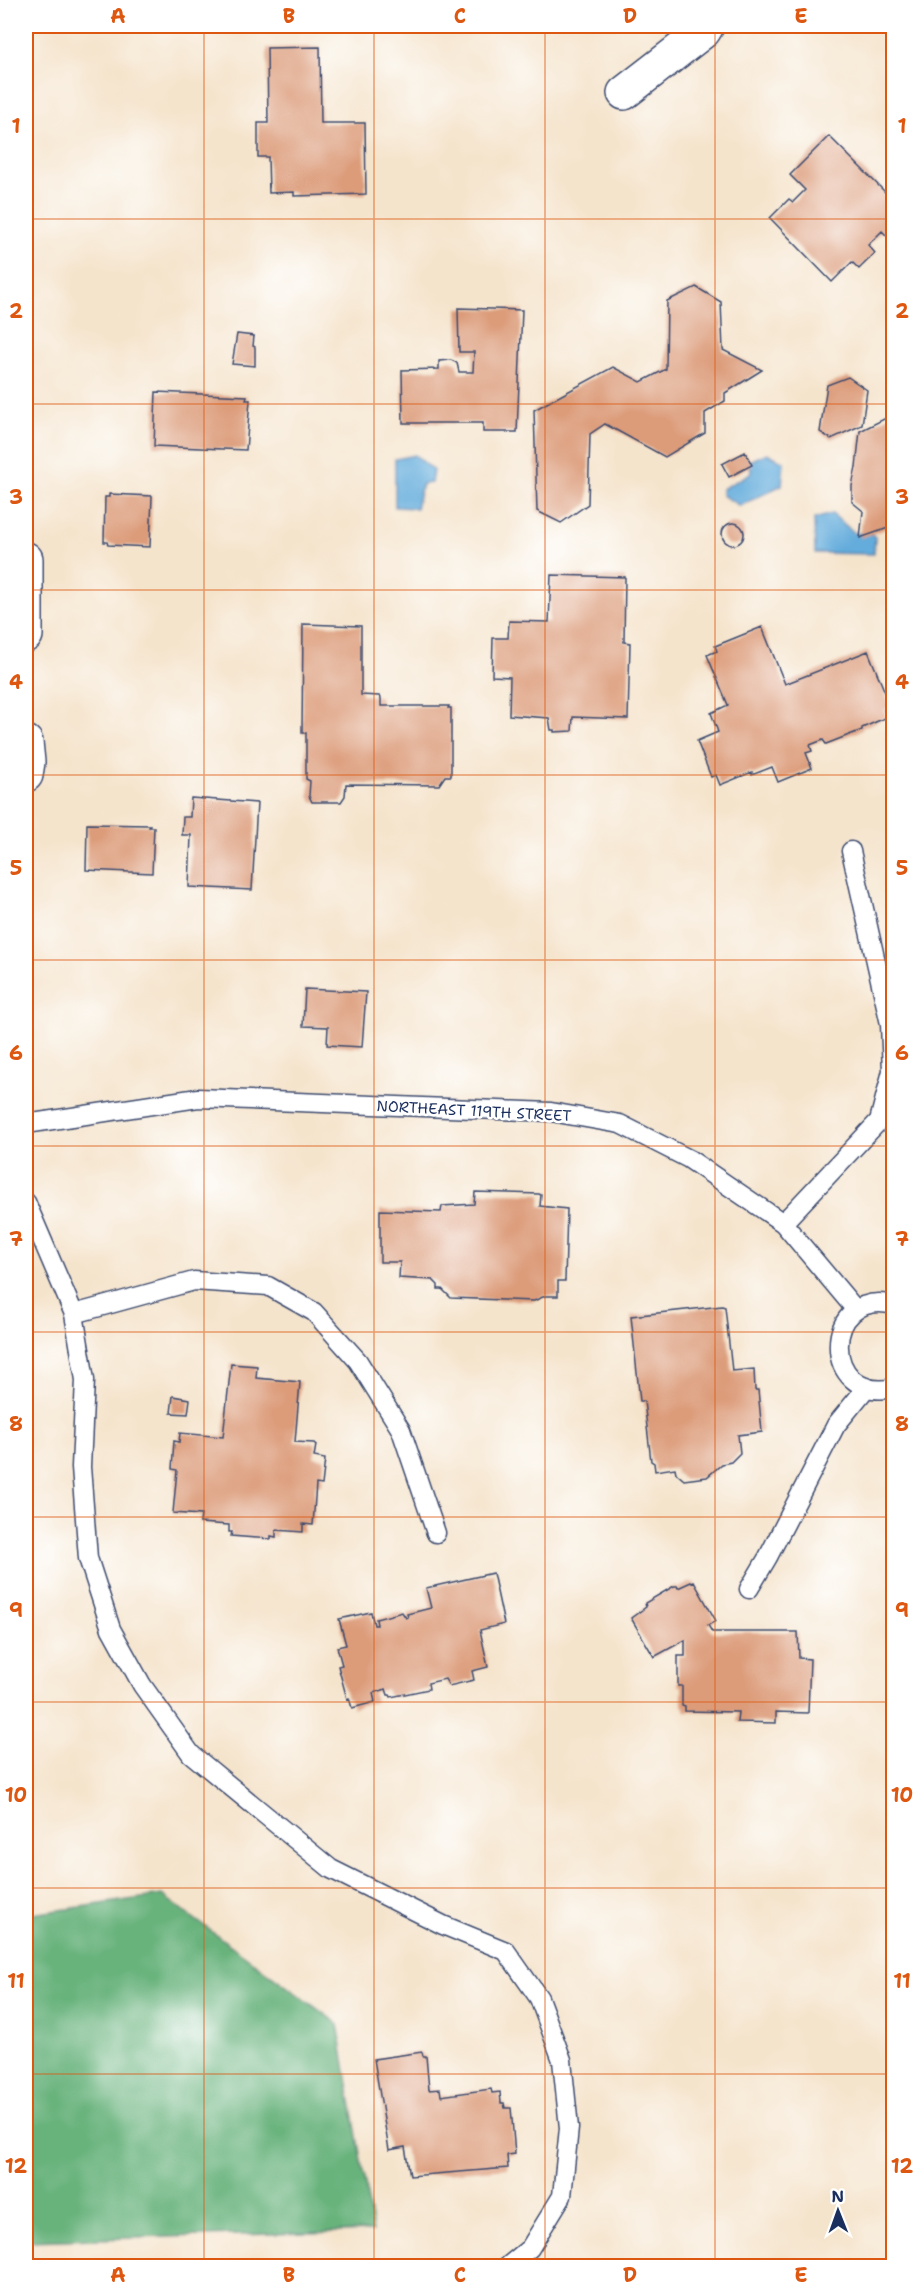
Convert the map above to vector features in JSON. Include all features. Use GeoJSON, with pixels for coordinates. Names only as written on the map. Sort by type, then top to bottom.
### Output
{"type":"FeatureCollection","features":[{"type":"Feature","properties":{"kind":"street"},"geometry":{"type":"LineString","coordinates":[[624,93],[704,31],[707,26]]}},
{"type":"Feature","properties":{"kind":"street"},"geometry":{"type":"LineString","coordinates":[[26,559],[26,635]]}},
{"type":"Feature","properties":{"kind":"street"},"geometry":{"type":"LineString","coordinates":[[26,742],[28,762],[26,776]]}},
{"type":"Feature","properties":{"kind":"lane"},"geometry":{"type":"LineString","coordinates":[[783,1223],[879,1121],[892,1071],[890,1024],[851,851]]}},
{"type":"Feature","properties":{"kind":"lane","name":"NORTHEAST 119TH STREET"},"geometry":{"type":"LineString","coordinates":[[26,1124],[198,1098],[551,1112],[620,1124],[690,1159],[783,1223],[856,1310]]}},
{"type":"Feature","properties":{"kind":"lane"},"geometry":{"type":"LineString","coordinates":[[26,1202],[75,1314],[85,1380],[81,1467],[88,1558],[111,1629],[142,1685],[191,1754],[331,1869],[443,1925],[506,1951],[538,1998],[561,2060],[569,2128],[562,2196],[530,2248],[508,2266]]}},
{"type":"Feature","properties":{"kind":"lane"},"geometry":{"type":"LineString","coordinates":[[75,1314],[194,1281],[268,1286],[314,1312],[358,1361],[401,1430],[436,1533]]}},
{"type":"Feature","properties":{"kind":"lane"},"geometry":{"type":"LineString","coordinates":[[894,1305],[870,1304],[856,1310],[845,1320],[839,1334],[837,1350],[841,1364],[850,1377],[862,1386],[877,1390],[894,1388]]}},
{"type":"Feature","properties":{"kind":"lane"},"geometry":{"type":"LineString","coordinates":[[749,1589],[836,1425],[867,1387]]}},
{"type":"Feature","properties":{"kind":"green space"},"geometry":{"type":"Polygon","coordinates":[[[162,1895],[338,2024],[373,2231],[26,2241],[26,1915],[162,1895]]]}},
{"type":"Feature","properties":{"kind":"water"},"geometry":{"type":"Polygon","coordinates":[[[767,453],[784,462],[782,485],[740,506],[722,495],[722,489],[751,473],[750,461],[767,453]]]}},
{"type":"Feature","properties":{"kind":"water"},"geometry":{"type":"Polygon","coordinates":[[[415,455],[433,470],[431,483],[422,484],[416,508],[395,507],[395,459],[415,455]]]}},
{"type":"Feature","properties":{"kind":"water"},"geometry":{"type":"Polygon","coordinates":[[[832,514],[856,534],[868,531],[875,537],[874,554],[815,553],[814,519],[832,514]]]}},
{"type":"Feature","properties":{"kind":"building"},"geometry":{"type":"Polygon","coordinates":[[[320,47],[321,123],[365,123],[366,194],[294,196],[294,192],[269,193],[268,157],[258,157],[258,123],[268,123],[267,48],[320,47]]]}},
{"type":"Feature","properties":{"kind":"building"},"geometry":{"type":"Polygon","coordinates":[[[829,136],[894,201],[894,243],[882,231],[868,245],[875,253],[859,269],[852,262],[832,282],[770,218],[789,199],[793,202],[805,190],[790,175],[829,136]]]}},
{"type":"Feature","properties":{"kind":"building"},"geometry":{"type":"Polygon","coordinates":[[[696,287],[721,302],[723,350],[762,370],[725,393],[725,401],[705,413],[705,433],[665,457],[605,424],[590,434],[588,504],[561,523],[537,511],[534,410],[613,367],[641,382],[666,369],[667,301],[696,287]]]}},
{"type":"Feature","properties":{"kind":"building"},"geometry":{"type":"Polygon","coordinates":[[[458,308],[522,310],[517,432],[483,432],[483,423],[403,423],[402,370],[439,369],[439,361],[451,360],[457,363],[459,372],[473,372],[474,352],[459,352],[458,308]]]}},
{"type":"Feature","properties":{"kind":"building"},"geometry":{"type":"Polygon","coordinates":[[[237,334],[254,336],[255,366],[232,364],[237,334]]]}},
{"type":"Feature","properties":{"kind":"building"},"geometry":{"type":"Polygon","coordinates":[[[848,377],[867,390],[862,425],[831,439],[820,432],[827,385],[848,377]]]}},
{"type":"Feature","properties":{"kind":"building"},"geometry":{"type":"Polygon","coordinates":[[[156,392],[247,396],[246,400],[250,400],[246,450],[154,446],[156,392]]]}},
{"type":"Feature","properties":{"kind":"building"},"geometry":{"type":"Polygon","coordinates":[[[890,416],[894,418],[894,526],[860,538],[863,511],[852,502],[852,486],[860,431],[890,416]]]}},
{"type":"Feature","properties":{"kind":"building"},"geometry":{"type":"Polygon","coordinates":[[[745,452],[752,465],[729,477],[722,464],[745,452]]]}},
{"type":"Feature","properties":{"kind":"building"},"geometry":{"type":"Polygon","coordinates":[[[109,494],[152,496],[150,547],[108,545],[104,542],[105,497],[109,497],[109,494]]]}},
{"type":"Feature","properties":{"kind":"building"},"geometry":{"type":"Polygon","coordinates":[[[733,523],[741,526],[744,534],[741,542],[733,545],[725,542],[722,534],[725,526],[733,523]]]}},
{"type":"Feature","properties":{"kind":"building"},"geometry":{"type":"Polygon","coordinates":[[[551,575],[625,577],[624,642],[630,643],[628,719],[573,717],[572,731],[554,732],[551,730],[549,718],[509,715],[510,677],[492,676],[493,638],[508,638],[509,621],[549,622],[551,575]]]}},
{"type":"Feature","properties":{"kind":"building"},"geometry":{"type":"Polygon","coordinates":[[[303,624],[361,626],[361,695],[379,696],[381,706],[449,706],[448,708],[451,708],[451,776],[445,776],[439,785],[346,784],[345,796],[341,802],[312,802],[309,796],[310,781],[306,779],[306,733],[302,733],[303,624]]]}},
{"type":"Feature","properties":{"kind":"building"},"geometry":{"type":"Polygon","coordinates":[[[762,627],[785,684],[868,651],[891,707],[884,710],[887,717],[862,730],[826,744],[823,740],[810,745],[812,751],[806,753],[812,768],[778,782],[772,767],[752,775],[752,772],[720,785],[716,775],[711,777],[697,741],[718,732],[711,713],[728,705],[707,655],[717,651],[715,646],[762,627]]]}},
{"type":"Feature","properties":{"kind":"building"},"geometry":{"type":"Polygon","coordinates":[[[191,798],[257,803],[252,890],[189,887],[191,835],[182,835],[183,817],[190,817],[191,798]]]}},
{"type":"Feature","properties":{"kind":"building"},"geometry":{"type":"Polygon","coordinates":[[[87,824],[150,825],[149,827],[154,827],[152,873],[86,870],[87,824]]]}},
{"type":"Feature","properties":{"kind":"building"},"geometry":{"type":"Polygon","coordinates":[[[305,989],[366,992],[362,1047],[327,1045],[328,1027],[303,1026],[305,989]]]}},
{"type":"Feature","properties":{"kind":"building"},"geometry":{"type":"Polygon","coordinates":[[[475,1192],[539,1194],[541,1195],[540,1206],[567,1209],[565,1281],[558,1281],[558,1296],[545,1296],[534,1301],[451,1298],[442,1289],[438,1289],[438,1285],[433,1280],[399,1278],[400,1262],[380,1262],[380,1210],[441,1212],[442,1206],[474,1204],[475,1192]]]}},
{"type":"Feature","properties":{"kind":"building"},"geometry":{"type":"Polygon","coordinates":[[[725,1307],[732,1371],[754,1369],[762,1432],[738,1435],[740,1453],[731,1462],[722,1464],[707,1477],[684,1480],[676,1473],[675,1468],[655,1471],[654,1463],[651,1461],[644,1401],[640,1401],[631,1316],[725,1307]]]}},
{"type":"Feature","properties":{"kind":"building"},"geometry":{"type":"Polygon","coordinates":[[[231,1364],[257,1366],[256,1378],[300,1382],[295,1442],[314,1443],[316,1445],[314,1457],[325,1459],[322,1485],[316,1484],[313,1525],[303,1524],[303,1532],[276,1530],[276,1537],[271,1536],[271,1539],[231,1536],[229,1525],[200,1523],[201,1515],[173,1513],[177,1470],[172,1469],[174,1441],[179,1442],[180,1433],[223,1437],[231,1364]]]}},
{"type":"Feature","properties":{"kind":"building"},"geometry":{"type":"Polygon","coordinates":[[[173,1396],[190,1399],[188,1414],[171,1413],[173,1396]]]}},
{"type":"Feature","properties":{"kind":"building"},"geometry":{"type":"Polygon","coordinates":[[[493,1573],[504,1624],[480,1630],[488,1667],[472,1671],[474,1680],[449,1686],[445,1679],[428,1683],[429,1689],[391,1697],[386,1689],[373,1693],[375,1702],[352,1708],[349,1698],[347,1699],[338,1666],[342,1665],[337,1647],[346,1645],[339,1619],[371,1612],[374,1625],[377,1625],[376,1619],[402,1612],[406,1618],[407,1614],[431,1608],[426,1588],[493,1573]]]}},
{"type":"Feature","properties":{"kind":"building"},"geometry":{"type":"Polygon","coordinates":[[[694,1582],[716,1621],[708,1625],[712,1632],[798,1632],[799,1658],[810,1659],[808,1713],[776,1712],[776,1723],[737,1722],[738,1712],[685,1711],[685,1707],[682,1706],[682,1686],[678,1686],[678,1656],[685,1656],[685,1640],[654,1657],[631,1618],[646,1607],[645,1603],[674,1586],[678,1588],[694,1582]]]}},
{"type":"Feature","properties":{"kind":"building"},"geometry":{"type":"Polygon","coordinates":[[[422,2052],[423,2056],[426,2056],[429,2090],[440,2089],[441,2096],[491,2089],[492,2093],[500,2092],[501,2103],[504,2103],[505,2108],[511,2108],[515,2154],[507,2155],[508,2168],[410,2176],[405,2147],[389,2150],[374,2059],[422,2052]]]}}]}
